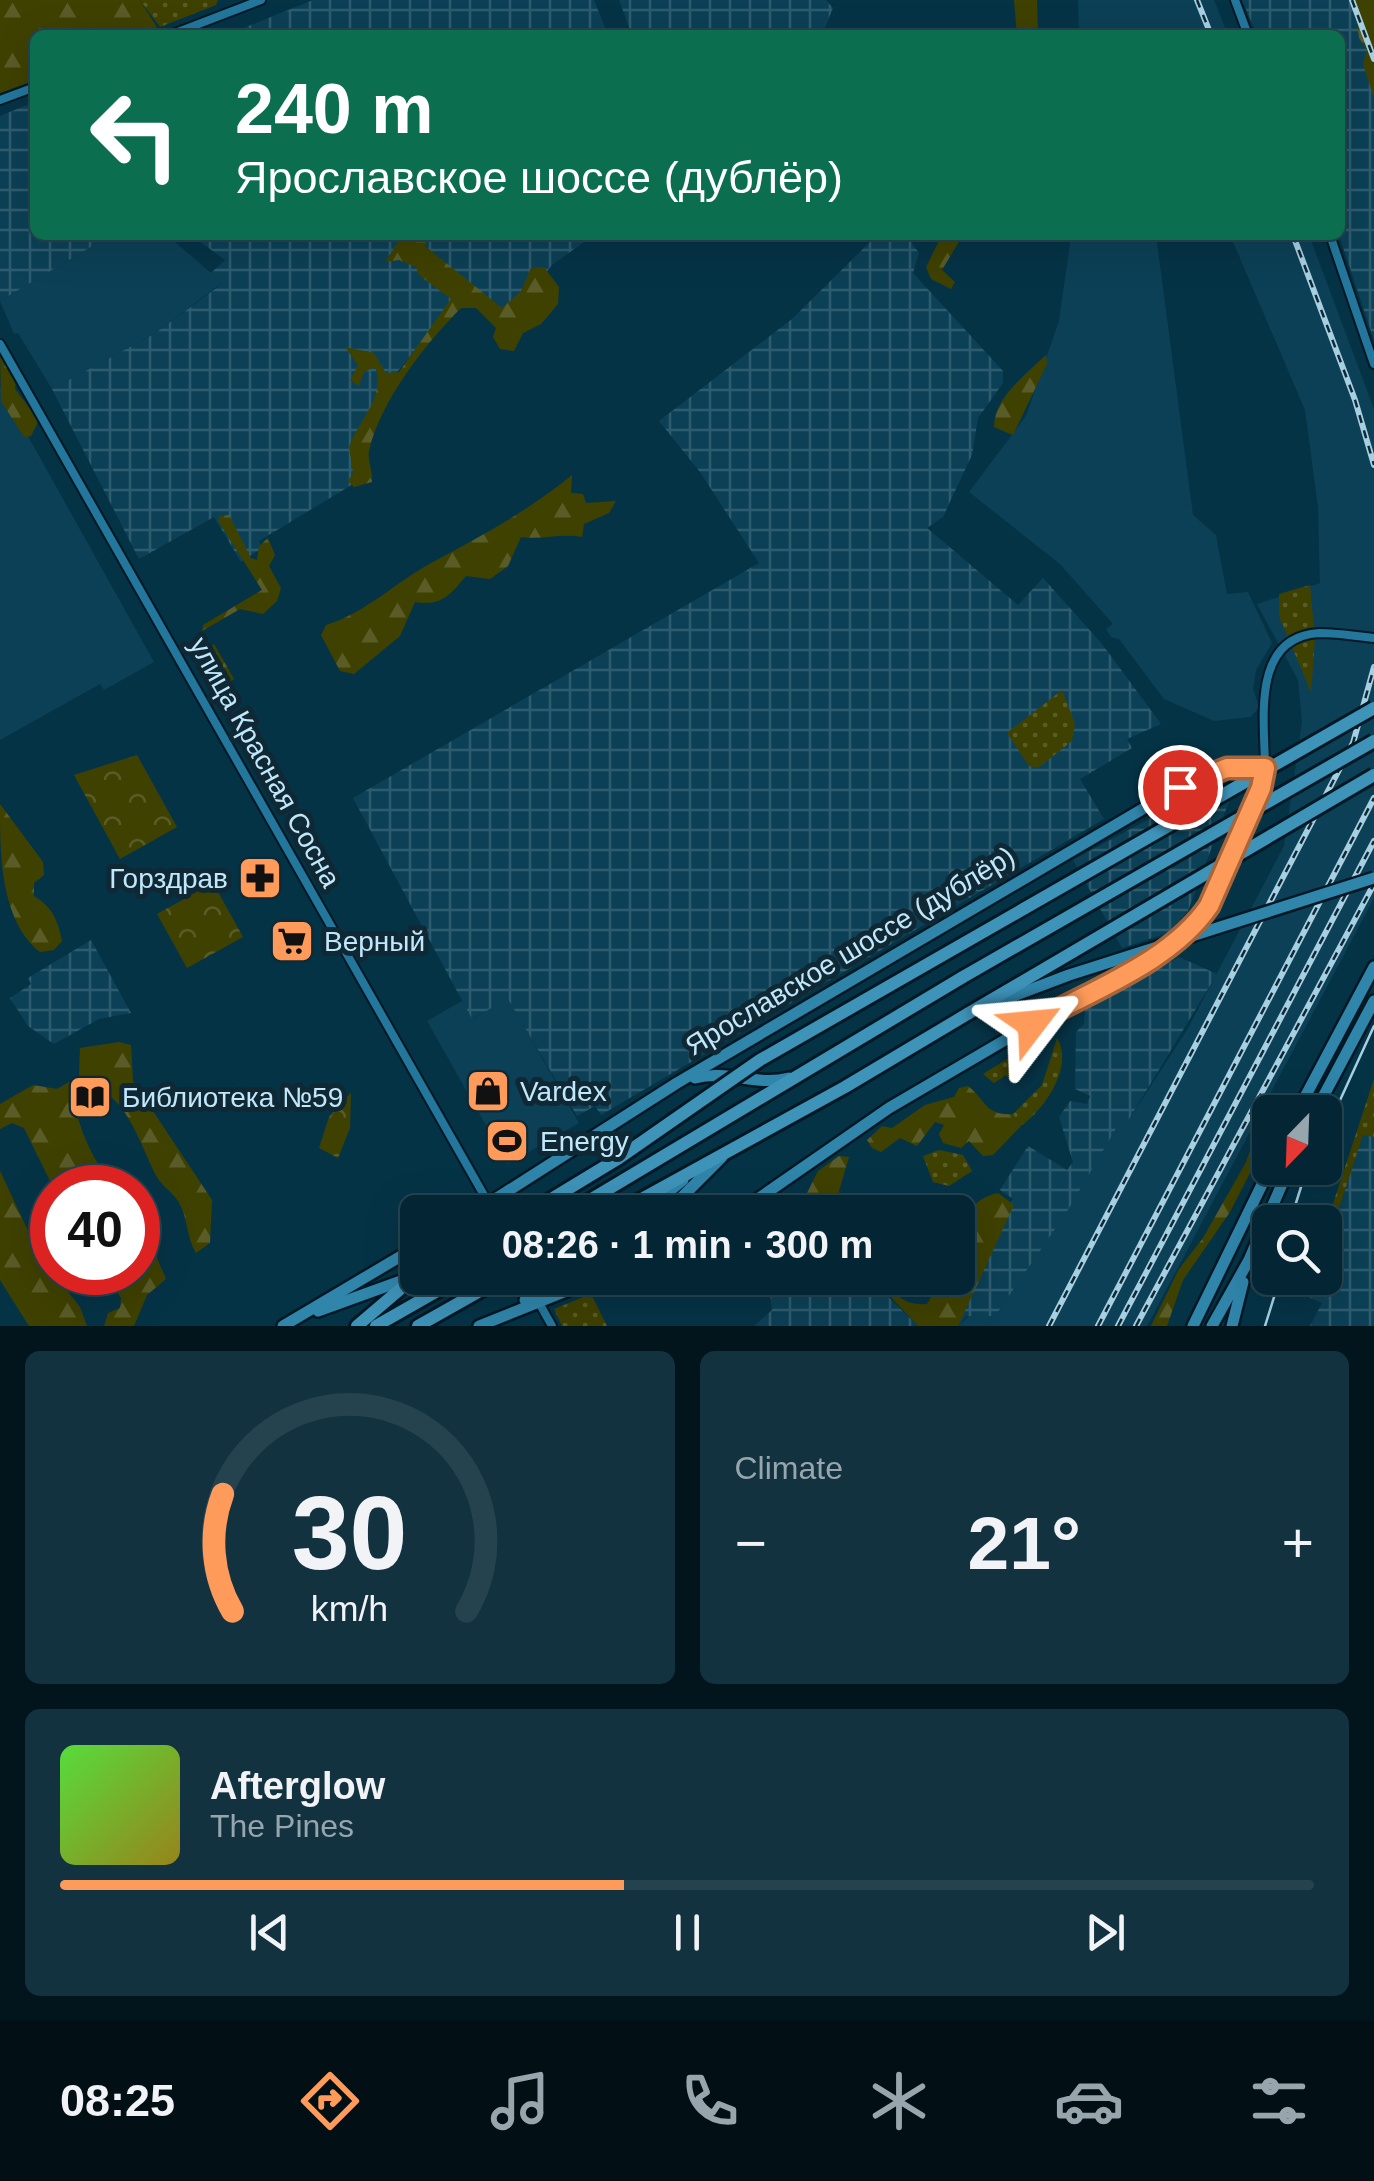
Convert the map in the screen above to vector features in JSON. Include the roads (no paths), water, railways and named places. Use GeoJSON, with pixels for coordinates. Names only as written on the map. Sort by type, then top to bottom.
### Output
{"type":"FeatureCollection","features":[{"type":"Feature","properties":{"kind":"main road"},"geometry":{"type":"LineString","coordinates":[[558,1195],[619,1158],[760,1060],[1374,708]]}},
{"type":"Feature","properties":{"kind":"main road"},"geometry":{"type":"LineString","coordinates":[[598,1195],[1374,741]]}},
{"type":"Feature","properties":{"kind":"main road"},"geometry":{"type":"LineString","coordinates":[[649,1195],[845,1087],[1374,775]]}},
{"type":"Feature","properties":{"kind":"main road"},"geometry":{"type":"LineString","coordinates":[[356,1326],[400,1287]]}},
{"type":"Feature","properties":{"kind":"main road"},"geometry":{"type":"LineString","coordinates":[[376,1326],[430,1295]]}},
{"type":"Feature","properties":{"kind":"main road"},"geometry":{"type":"LineString","coordinates":[[418,1326],[472,1295]]}},
{"type":"Feature","properties":{"kind":"street"},"geometry":{"type":"LineString","coordinates":[[183,30],[261,0]]}},
{"type":"Feature","properties":{"kind":"street"},"geometry":{"type":"LineString","coordinates":[[1235,0],[1246,30]]}},
{"type":"Feature","properties":{"kind":"street"},"geometry":{"type":"LineString","coordinates":[[0,100],[30,89]]}},
{"type":"Feature","properties":{"kind":"street"},"geometry":{"type":"LineString","coordinates":[[1332,240],[1374,364]]}},
{"type":"Feature","properties":{"kind":"street","name":"улица Красная Сосна"},"geometry":{"type":"LineString","coordinates":[[0,344],[484,1195]]}},
{"type":"Feature","properties":{"kind":"street"},"geometry":{"type":"LineString","coordinates":[[764,1195],[889,1108],[1181,937],[1200,920],[1220,888],[1265,762],[1266,678],[1285,648],[1320,634],[1374,638]]}},
{"type":"Feature","properties":{"kind":"street","name":"Ярославское шоссе (дублёр)"},"geometry":{"type":"LineString","coordinates":[[503,1195],[677,1083],[1180,787],[1227,768],[1265,762]]}},
{"type":"Feature","properties":{"kind":"street"},"geometry":{"type":"LineString","coordinates":[[969,1012],[1069,974],[1374,878]]}},
{"type":"Feature","properties":{"kind":"street"},"geometry":{"type":"LineString","coordinates":[[1306,1095],[1374,967]]}},
{"type":"Feature","properties":{"kind":"street"},"geometry":{"type":"LineString","coordinates":[[1324,1095],[1374,1001]]}},
{"type":"Feature","properties":{"kind":"street"},"geometry":{"type":"LineString","coordinates":[[677,1083],[713,1074],[756,1082],[798,1076]]}},
{"type":"Feature","properties":{"kind":"street"},"geometry":{"type":"LineString","coordinates":[[682,1195],[726,1153]]}},
{"type":"Feature","properties":{"kind":"street"},"geometry":{"type":"LineString","coordinates":[[665,1195],[697,1169]]}},
{"type":"Feature","properties":{"kind":"street"},"geometry":{"type":"LineString","coordinates":[[1193,1326],[1262,1185]]}},
{"type":"Feature","properties":{"kind":"street"},"geometry":{"type":"LineString","coordinates":[[1208,1326],[1249,1260],[1282,1185]]}},
{"type":"Feature","properties":{"kind":"street"},"geometry":{"type":"LineString","coordinates":[[289,1323],[400,1257]]}},
{"type":"Feature","properties":{"kind":"street"},"geometry":{"type":"LineString","coordinates":[[1232,1326],[1249,1260]]}},
{"type":"Feature","properties":{"kind":"street"},"geometry":{"type":"LineString","coordinates":[[289,1323],[400,1280]]}},
{"type":"Feature","properties":{"kind":"street"},"geometry":{"type":"LineString","coordinates":[[1208,1326],[1210,1294]]}},
{"type":"Feature","properties":{"kind":"street"},"geometry":{"type":"LineString","coordinates":[[479,1326],[533,1295]]}},
{"type":"Feature","properties":{"kind":"street"},"geometry":{"type":"LineString","coordinates":[[509,1311],[554,1295]]}},
{"type":"Feature","properties":{"kind":"street"},"geometry":{"type":"LineString","coordinates":[[538,1301],[552,1326]]}},
{"type":"Feature","properties":{"kind":"tram line"},"geometry":{"type":"LineString","coordinates":[[1342,1096],[1374,1026]]}},
{"type":"Feature","properties":{"kind":"tram line"},"geometry":{"type":"LineString","coordinates":[[1295,1205],[1302,1185]]}},
{"type":"Feature","properties":{"kind":"tram line"},"geometry":{"type":"LineString","coordinates":[[1265,1326],[1275,1295]]}},
{"type":"Feature","properties":{"kind":"railway"},"geometry":{"type":"LineString","coordinates":[[1197,0],[1209,30]]}},
{"type":"Feature","properties":{"kind":"railway"},"geometry":{"type":"LineString","coordinates":[[1352,0],[1374,59]]}},
{"type":"Feature","properties":{"kind":"railway"},"geometry":{"type":"LineString","coordinates":[[1295,240],[1355,400],[1374,465]]}},
{"type":"Feature","properties":{"kind":"railway"},"geometry":{"type":"LineString","coordinates":[[1049,1326],[1353,743],[1374,667]]}},
{"type":"Feature","properties":{"kind":"railway"},"geometry":{"type":"LineString","coordinates":[[1098,1326],[1374,798]]}},
{"type":"Feature","properties":{"kind":"railway"},"geometry":{"type":"LineString","coordinates":[[1118,1326],[1374,841]]}},
{"type":"Feature","properties":{"kind":"railway"},"geometry":{"type":"LineString","coordinates":[[1136,1326],[1374,884]]}},
{"type":"Feature","properties":{"kind":"place","name":"Горздрав"},"geometry":{"type":"Point","coordinates":[260,878]}},
{"type":"Feature","properties":{"kind":"place","name":"Верный"},"geometry":{"type":"Point","coordinates":[292,941]}},
{"type":"Feature","properties":{"kind":"place","name":"Vardex"},"geometry":{"type":"Point","coordinates":[488,1091]}},
{"type":"Feature","properties":{"kind":"place","name":"Библиотека №59"},"geometry":{"type":"Point","coordinates":[90,1097]}},
{"type":"Feature","properties":{"kind":"place","name":"Energy"},"geometry":{"type":"Point","coordinates":[507,1141]}}]}
